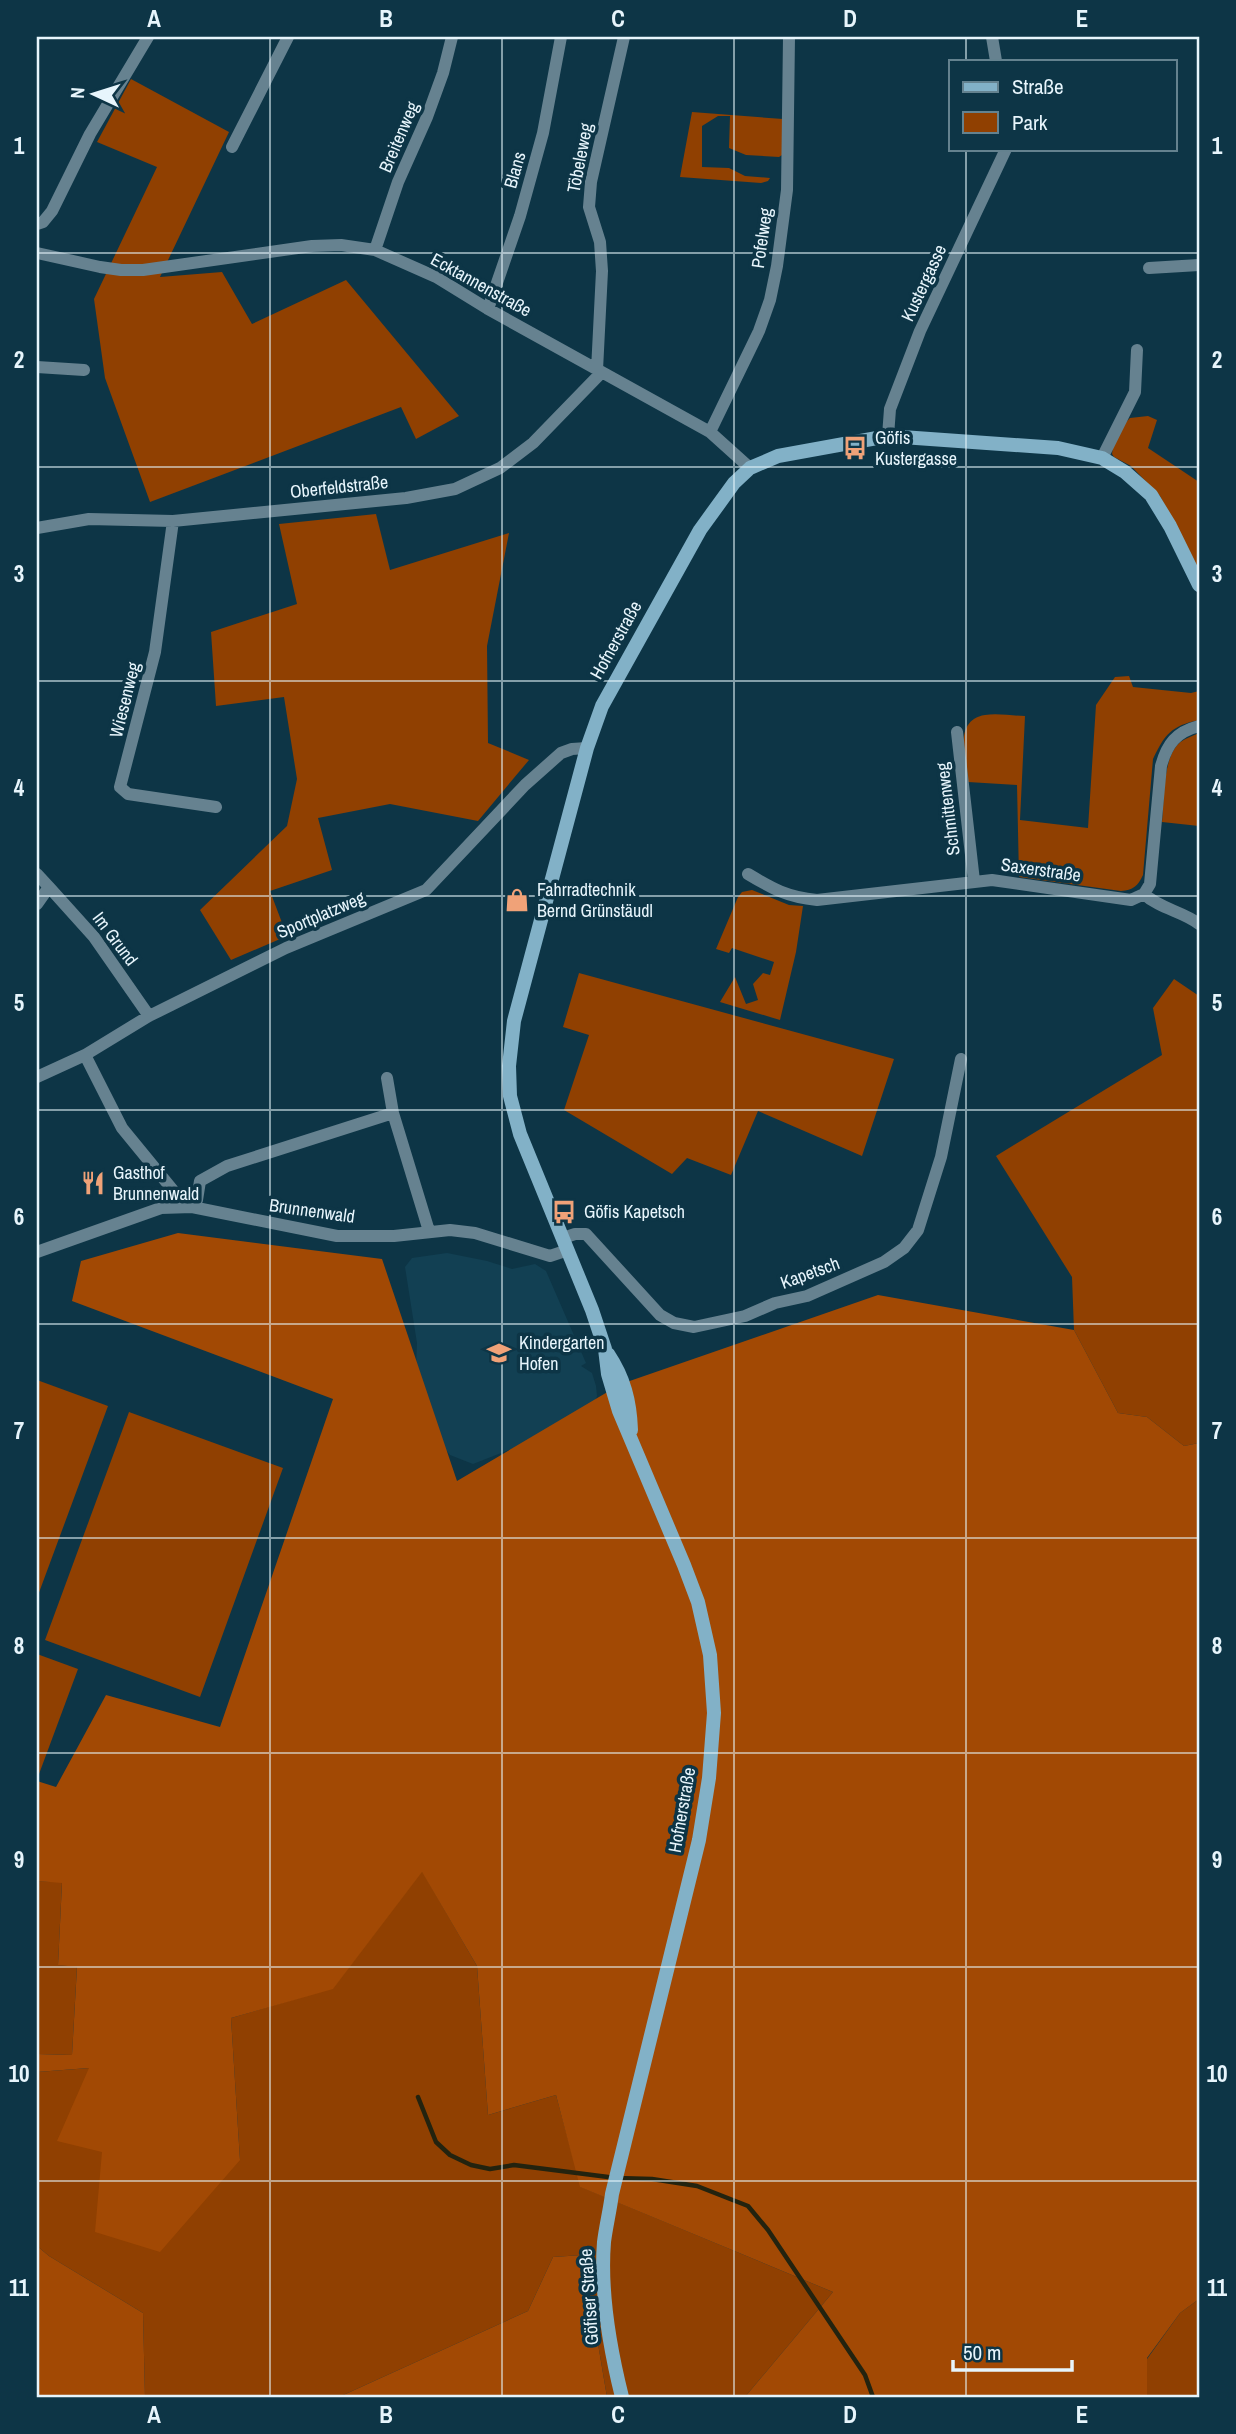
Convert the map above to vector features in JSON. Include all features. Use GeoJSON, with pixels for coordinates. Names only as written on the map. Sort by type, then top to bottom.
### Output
{"type":"FeatureCollection","features":[{"type":"Feature","properties":{"kind":"main road","name":"Hofnerstraße"},"geometry":{"type":"LineString","coordinates":[[612,2194],[699,1840],[709,1778],[714,1713],[710,1655],[698,1602],[632,1438],[624,1381],[605,1349],[566,1244],[520,1134],[510,1096],[509,1066],[514,1021],[587,748],[602,706],[700,530],[734,483],[750,468],[778,456],[888,436],[1058,447],[1102,458],[1125,472],[1152,495],[1199,585]]}},
{"type":"Feature","properties":{"kind":"main road","name":"Göfiser Straße"},"geometry":{"type":"LineString","coordinates":[[612,2194],[604,2243],[606,2308],[614,2367],[622,2397]]}},
{"type":"Feature","properties":{"kind":"street"},"geometry":{"type":"LineString","coordinates":[[37,224],[43,222],[52,211],[90,134],[148,37]]}},
{"type":"Feature","properties":{"kind":"street"},"geometry":{"type":"LineString","coordinates":[[232,147],[288,37]]}},
{"type":"Feature","properties":{"kind":"street","name":"Breitenweg"},"geometry":{"type":"LineString","coordinates":[[375,250],[398,182],[443,73],[452,37]]}},
{"type":"Feature","properties":{"kind":"street","name":"Blans"},"geometry":{"type":"LineString","coordinates":[[488,309],[520,216],[543,133],[561,37]]}},
{"type":"Feature","properties":{"kind":"street","name":"Töbeleweg"},"geometry":{"type":"LineString","coordinates":[[599,371],[602,271],[600,242],[589,207],[591,182],[624,37]]}},
{"type":"Feature","properties":{"kind":"street","name":"Pofelweg"},"geometry":{"type":"LineString","coordinates":[[710,432],[759,331],[774,277],[787,190],[789,37]]}},
{"type":"Feature","properties":{"kind":"street"},"geometry":{"type":"LineString","coordinates":[[992,37],[996,60]]}},
{"type":"Feature","properties":{"kind":"street","name":"Kustergasse"},"geometry":{"type":"LineString","coordinates":[[888,436],[890,409],[920,331],[1006,150]]}},
{"type":"Feature","properties":{"kind":"street","name":"Ecktannenstraße"},"geometry":{"type":"LineString","coordinates":[[37,253],[121,270],[143,270],[312,246],[341,245],[375,250],[436,276],[488,309],[710,432],[750,468]]}},
{"type":"Feature","properties":{"kind":"street"},"geometry":{"type":"LineString","coordinates":[[1149,268],[1199,265]]}},
{"type":"Feature","properties":{"kind":"street"},"geometry":{"type":"LineString","coordinates":[[1102,458],[1135,392],[1137,350]]}},
{"type":"Feature","properties":{"kind":"street"},"geometry":{"type":"LineString","coordinates":[[37,367],[84,370]]}},
{"type":"Feature","properties":{"kind":"street","name":"Oberfeldstraße"},"geometry":{"type":"LineString","coordinates":[[37,528],[89,519],[173,522],[406,498],[455,489],[500,468],[533,443],[599,371]]}},
{"type":"Feature","properties":{"kind":"street","name":"Wiesenweg"},"geometry":{"type":"LineString","coordinates":[[173,522],[155,652],[120,787],[128,794],[216,807]]}},
{"type":"Feature","properties":{"kind":"street"},"geometry":{"type":"LineString","coordinates":[[1199,726],[1186,729],[1174,737],[1165,751],[1161,765],[1150,884],[1144,894],[1155,904],[1191,917],[1199,924]]}},
{"type":"Feature","properties":{"kind":"street","name":"Schmittenweg"},"geometry":{"type":"LineString","coordinates":[[957,732],[974,881]]}},
{"type":"Feature","properties":{"kind":"street","name":"Sportplatzweg"},"geometry":{"type":"LineString","coordinates":[[37,1077],[85,1055],[149,1016],[301,940],[426,890],[524,785],[561,753],[587,748]]}},
{"type":"Feature","properties":{"kind":"street","name":"Im Grund"},"geometry":{"type":"LineString","coordinates":[[37,874],[94,937],[149,1016]]}},
{"type":"Feature","properties":{"kind":"street","name":"Saxerstraße"},"geometry":{"type":"LineString","coordinates":[[748,874],[776,892],[817,900],[974,881],[999,881],[1131,900],[1144,894]]}},
{"type":"Feature","properties":{"kind":"street"},"geometry":{"type":"LineString","coordinates":[[37,904],[49,887]]}},
{"type":"Feature","properties":{"kind":"street"},"geometry":{"type":"LineString","coordinates":[[85,1055],[122,1128],[181,1200],[192,1207],[197,1200],[200,1181],[228,1166],[393,1113]]}},
{"type":"Feature","properties":{"kind":"street","name":"Kapetsch"},"geometry":{"type":"LineString","coordinates":[[566,1244],[575,1234],[586,1234],[660,1315],[684,1326],[745,1316],[775,1303],[807,1297],[884,1262],[904,1248],[918,1230],[941,1157],[961,1059]]}},
{"type":"Feature","properties":{"kind":"street"},"geometry":{"type":"LineString","coordinates":[[387,1078],[393,1113],[429,1231]]}},
{"type":"Feature","properties":{"kind":"street","name":"Brunnenwald"},"geometry":{"type":"LineString","coordinates":[[37,1252],[161,1208],[192,1207],[337,1236],[394,1236],[450,1230],[475,1233],[551,1256],[566,1244]]}},
{"type":"Feature","properties":{"kind":"shaded area"},"geometry":{"type":"Polygon","coordinates":[[[178,1233],[382,1259],[457,1481],[621,1384],[878,1295],[1074,1330],[1118,1413],[1147,1417],[1184,1446],[1199,1443],[1199,2299],[1180,2313],[1147,2358],[1147,2397],[745,2397],[833,2292],[580,2187],[556,2095],[488,2115],[477,1966],[422,1872],[333,1989],[231,2018],[240,2160],[160,2252],[95,2232],[102,2152],[57,2141],[89,2068],[37,2072],[37,2054],[72,2055],[77,1967],[58,1965],[62,1883],[37,1881],[37,1781],[56,1787],[106,1695],[220,1727],[333,1399],[72,1301],[81,1261],[178,1233]]]}},
{"type":"Feature","properties":{"kind":"shaded area","name":"Kindergarten Hofen"},"geometry":{"type":"Polygon","coordinates":[[[447,1253],[512,1269],[535,1264],[546,1271],[586,1363],[581,1366],[592,1373],[596,1386],[594,1404],[514,1448],[473,1464],[450,1455],[427,1426],[415,1394],[417,1343],[405,1267],[412,1258],[447,1253]]]}},
{"type":"Feature","properties":{"kind":"shaded area"},"geometry":{"type":"Polygon","coordinates":[[[37,2246],[143,2313],[145,2397],[37,2397],[37,2246]]]}},
{"type":"Feature","properties":{"kind":"shaded area"},"geometry":{"type":"Polygon","coordinates":[[[583,2255],[607,2397],[339,2397],[528,2311],[553,2257],[583,2255]]]}},
{"type":"Feature","properties":{"kind":"green space"},"geometry":{"type":"Polygon","coordinates":[[[131,79],[229,132],[160,277],[222,272],[252,324],[346,280],[459,416],[416,439],[401,407],[150,502],[105,378],[94,299],[157,167],[97,142],[131,79]]]}},
{"type":"Feature","properties":{"kind":"green space"},"geometry":{"type":"Polygon","coordinates":[[[692,112],[783,119],[782,155],[779,157],[746,155],[729,148],[730,116],[718,116],[702,126],[702,167],[729,168],[745,176],[770,178],[768,181],[761,183],[680,177],[692,112]]]}},
{"type":"Feature","properties":{"kind":"green space"},"geometry":{"type":"Polygon","coordinates":[[[1148,416],[1157,420],[1148,448],[1199,482],[1199,571],[1160,496],[1131,466],[1112,454],[1123,425],[1130,418],[1148,416]]]}},
{"type":"Feature","properties":{"kind":"green space"},"geometry":{"type":"Polygon","coordinates":[[[376,514],[390,570],[509,533],[487,646],[488,743],[529,760],[478,821],[390,804],[318,818],[332,870],[270,891],[287,936],[231,960],[200,910],[287,826],[297,779],[284,697],[216,706],[211,632],[297,604],[279,524],[376,514]]]}},
{"type":"Feature","properties":{"kind":"green space"},"geometry":{"type":"Polygon","coordinates":[[[1129,676],[1133,687],[1191,693],[1199,691],[1199,720],[1170,732],[1153,759],[1141,879],[1132,888],[1121,891],[1019,877],[1017,785],[968,782],[963,742],[968,724],[985,715],[1025,716],[1020,820],[1088,828],[1096,705],[1115,677],[1129,676]]]}},
{"type":"Feature","properties":{"kind":"green space"},"geometry":{"type":"Polygon","coordinates":[[[1199,733],[1199,826],[1162,822],[1166,774],[1171,755],[1180,743],[1199,733]]]}},
{"type":"Feature","properties":{"kind":"green space"},"geometry":{"type":"Polygon","coordinates":[[[752,890],[789,905],[803,906],[796,952],[780,1020],[720,1002],[735,977],[746,1004],[758,1000],[753,984],[763,973],[770,975],[774,962],[732,948],[729,953],[716,949],[738,897],[742,892],[752,890]]]}},
{"type":"Feature","properties":{"kind":"green space"},"geometry":{"type":"Polygon","coordinates":[[[579,973],[894,1059],[862,1156],[758,1111],[731,1175],[687,1158],[672,1174],[564,1110],[589,1035],[563,1027],[579,973]]]}},
{"type":"Feature","properties":{"kind":"green space"},"geometry":{"type":"Polygon","coordinates":[[[1174,979],[1199,996],[1199,1443],[1184,1446],[1147,1417],[1118,1413],[1074,1330],[1072,1277],[996,1156],[1162,1055],[1153,1008],[1174,979]]]}},
{"type":"Feature","properties":{"kind":"green space"},"geometry":{"type":"Polygon","coordinates":[[[37,1380],[108,1406],[37,1598],[37,1380]]]}},
{"type":"Feature","properties":{"kind":"green space"},"geometry":{"type":"Polygon","coordinates":[[[129,1412],[283,1468],[200,1697],[45,1640],[129,1412]]]}},
{"type":"Feature","properties":{"kind":"green space"},"geometry":{"type":"Polygon","coordinates":[[[37,1654],[78,1669],[39,1774],[37,1773],[37,1654]]]}},
{"type":"Feature","properties":{"kind":"green space"},"geometry":{"type":"Polygon","coordinates":[[[422,1871],[477,1966],[488,2115],[556,2095],[581,2187],[833,2292],[745,2397],[607,2397],[583,2255],[553,2257],[528,2311],[339,2397],[145,2397],[143,2313],[37,2246],[37,2072],[89,2068],[240,2160],[231,2018],[333,1988],[422,1871]]]}},
{"type":"Feature","properties":{"kind":"green space"},"geometry":{"type":"Polygon","coordinates":[[[37,1881],[62,1882],[58,1965],[77,1966],[72,2055],[37,2054],[37,1881]]]}},
{"type":"Feature","properties":{"kind":"green space"},"geometry":{"type":"Polygon","coordinates":[[[1199,2299],[1199,2397],[1147,2397],[1147,2359],[1180,2313],[1199,2299]]]}},
{"type":"Feature","properties":{"kind":"waterway"},"geometry":{"type":"LineString","coordinates":[[418,2097],[436,2142],[450,2155],[471,2165],[490,2169],[514,2165],[616,2178],[652,2179],[697,2186],[748,2206],[768,2230],[865,2375],[873,2397]]}},
{"type":"Feature","properties":{"kind":"place","name":"Göfis Kustergasse"},"geometry":{"type":"Point","coordinates":[855,448]}},
{"type":"Feature","properties":{"kind":"place","name":"Fahrradtechnik Bernd Grünstäudl"},"geometry":{"type":"Point","coordinates":[517,900]}},
{"type":"Feature","properties":{"kind":"place","name":"Gasthof Brunnenwald"},"geometry":{"type":"Point","coordinates":[93,1183]}},
{"type":"Feature","properties":{"kind":"place","name":"Göfis Kapetsch"},"geometry":{"type":"Point","coordinates":[564,1212]}},
{"type":"Feature","properties":{"kind":"place","name":"Kindergarten Hofen"},"geometry":{"type":"Point","coordinates":[499,1353]}}]}
